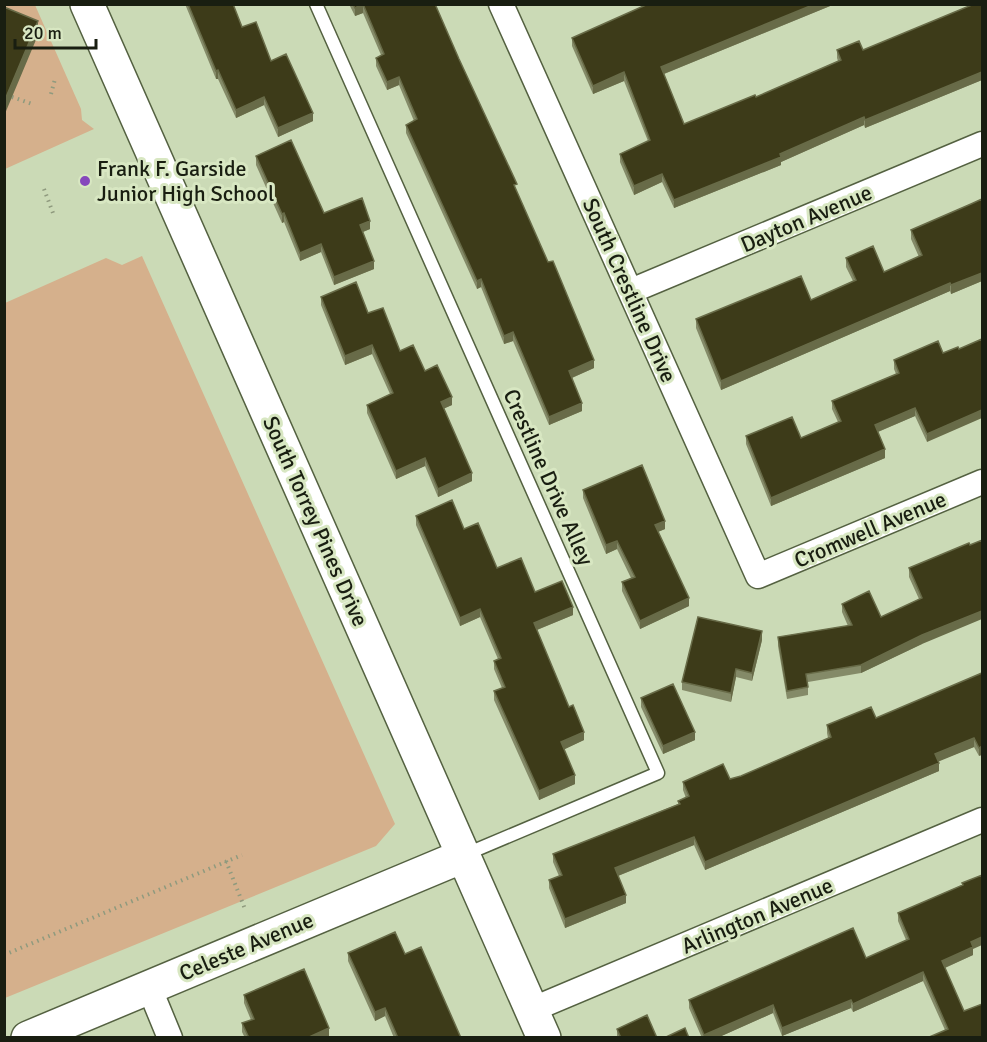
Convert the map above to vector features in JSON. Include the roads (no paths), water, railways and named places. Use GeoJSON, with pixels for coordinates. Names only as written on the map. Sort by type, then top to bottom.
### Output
{"type":"FeatureCollection","features":[{"type":"Feature","properties":{"kind":"main road","name":"South Torrey Pines Drive"},"geometry":{"type":"LineString","coordinates":[[87,4],[537,1024]]}},
{"type":"Feature","properties":{"kind":"main road","name":"Celeste Avenue"},"geometry":{"type":"LineString","coordinates":[[28,1038],[463,856]]}},
{"type":"Feature","properties":{"kind":"street","name":"South Crestline Drive"},"geometry":{"type":"LineString","coordinates":[[510,7],[630,291],[758,576]]}},
{"type":"Feature","properties":{"kind":"street","name":"Dayton Avenue"},"geometry":{"type":"LineString","coordinates":[[630,291],[982,144]]}},
{"type":"Feature","properties":{"kind":"street","name":"Cromwell Avenue"},"geometry":{"type":"LineString","coordinates":[[758,576],[982,482]]}},
{"type":"Feature","properties":{"kind":"street","name":"Arlington Avenue"},"geometry":{"type":"LineString","coordinates":[[537,1024],[982,820]]}},
{"type":"Feature","properties":{"kind":"street"},"geometry":{"type":"LineString","coordinates":[[149,987],[170,1038]]}},
{"type":"Feature","properties":{"kind":"lane","name":"Crestline Drive Alley"},"geometry":{"type":"LineString","coordinates":[[316,4],[658,773],[463,856]]}},
{"type":"Feature","properties":{"kind":"place","name":"Frank F. Garside Junior High School"},"geometry":{"type":"Point","coordinates":[85,181]}}]}
